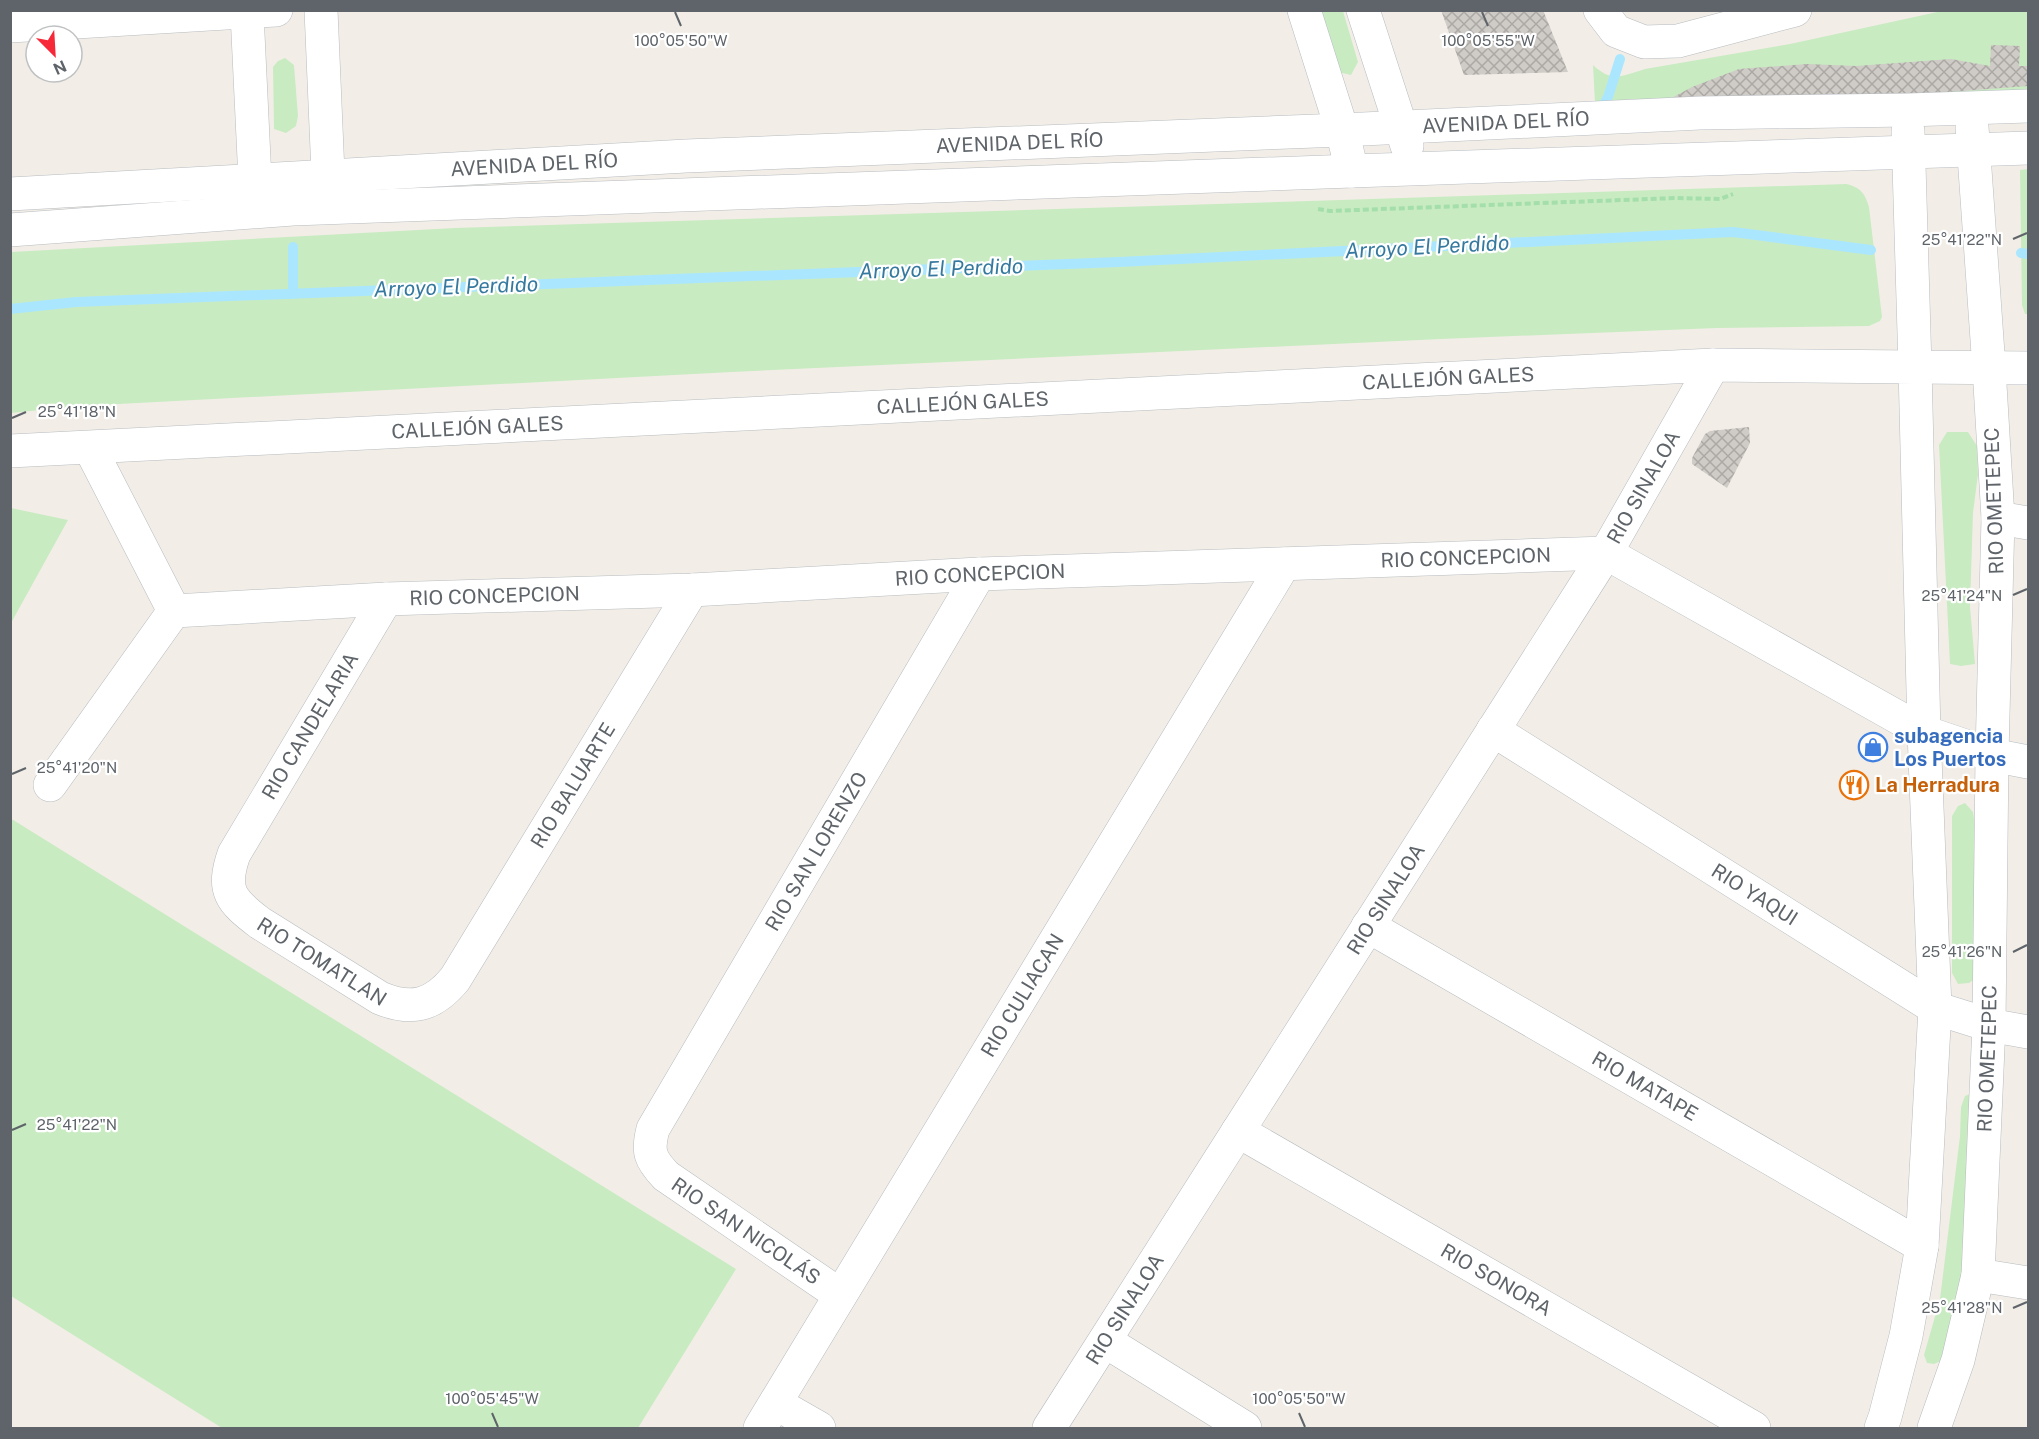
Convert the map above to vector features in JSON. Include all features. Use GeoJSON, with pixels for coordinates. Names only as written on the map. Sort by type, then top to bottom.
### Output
{"type":"FeatureCollection","features":[{"type":"Feature","properties":{"kind":"street"},"geometry":{"type":"LineString","coordinates":[[321,10],[330,208]]}},
{"type":"Feature","properties":{"kind":"street"},"geometry":{"type":"LineString","coordinates":[[1304,10],[1342,130],[1352,171]]}},
{"type":"Feature","properties":{"kind":"street"},"geometry":{"type":"LineString","coordinates":[[1364,10],[1414,171]]}},
{"type":"Feature","properties":{"kind":"street"},"geometry":{"type":"LineString","coordinates":[[1600,10],[1616,31],[1644,42],[1678,41],[1795,10]]}},
{"type":"Feature","properties":{"kind":"street"},"geometry":{"type":"LineString","coordinates":[[10,26],[207,12],[261,12],[254,180],[257,212]]}},
{"type":"Feature","properties":{"kind":"street","name":"AVENIDA DEL RÍO"},"geometry":{"type":"LineString","coordinates":[[10,194],[686,156],[1342,130],[1700,113],[2028,106]]}},
{"type":"Feature","properties":{"kind":"street","name":"RIO OMETEPEC"},"geometry":{"type":"LineString","coordinates":[[1934,1428],[1958,1360],[1978,1275],[1989,1025],[1992,756],[2013,520],[1989,368],[1973,161],[1972,107]]}},
{"type":"Feature","properties":{"kind":"street"},"geometry":{"type":"LineString","coordinates":[[1881,1428],[1886,1417],[1906,1335],[1922,1246],[1935,1008],[1924,732],[1915,312],[1908,110]]}},
{"type":"Feature","properties":{"kind":"street","name":"AVENIDA DEL RÍO"},"geometry":{"type":"LineString","coordinates":[[10,230],[330,208],[1352,171],[1909,165],[1973,161],[2028,148]]}},
{"type":"Feature","properties":{"kind":"street","name":"CALLEJÓN GALES"},"geometry":{"type":"LineString","coordinates":[[10,452],[1713,365],[2028,368]]}},
{"type":"Feature","properties":{"kind":"street","name":"RIO SINALOA"},"geometry":{"type":"LineString","coordinates":[[1050,1428],[1606,553],[1713,365]]}},
{"type":"Feature","properties":{"kind":"street"},"geometry":{"type":"LineString","coordinates":[[50,785],[174,611],[90,448]]}},
{"type":"Feature","properties":{"kind":"street"},"geometry":{"type":"LineString","coordinates":[[1606,553],[1924,732],[1992,756],[2028,762]]}},
{"type":"Feature","properties":{"kind":"street","name":"RIO CONCEPCION"},"geometry":{"type":"LineString","coordinates":[[174,611],[386,599],[692,590],[979,574],[1606,553]]}},
{"type":"Feature","properties":{"kind":"street","name":"RIO CULIACAN"},"geometry":{"type":"LineString","coordinates":[[768,1416],[1284,564]]}},
{"type":"Feature","properties":{"kind":"street","name":"RIO SAN LORENZO"},"geometry":{"type":"LineString","coordinates":[[653,1129],[979,574]]}},
{"type":"Feature","properties":{"kind":"street","name":"RIO BALUARTE"},"geometry":{"type":"LineString","coordinates":[[454,979],[692,590]]}},
{"type":"Feature","properties":{"kind":"street","name":"RIO CANDELARIA"},"geometry":{"type":"LineString","coordinates":[[234,854],[386,599]]}},
{"type":"Feature","properties":{"kind":"street","name":"RIO YAQUI"},"geometry":{"type":"LineString","coordinates":[[1493,730],[1935,1008],[1989,1025],[2028,1032]]}},
{"type":"Feature","properties":{"kind":"street","name":"RIO TOMATLAN"},"geometry":{"type":"LineString","coordinates":[[234,854],[227,881],[234,899],[243,910],[380,998],[401,1005],[424,1003],[445,991],[454,979]]}},
{"type":"Feature","properties":{"kind":"street","name":"RIO MATAPE"},"geometry":{"type":"LineString","coordinates":[[1368,926],[1922,1246]]}},
{"type":"Feature","properties":{"kind":"street","name":"RIO SAN NICOLÁS"},"geometry":{"type":"LineString","coordinates":[[653,1129],[649,1144],[651,1156],[666,1176],[840,1295]]}},
{"type":"Feature","properties":{"kind":"street","name":"RIO SONORA"},"geometry":{"type":"LineString","coordinates":[[1238,1131],[1755,1428]]}},
{"type":"Feature","properties":{"kind":"street"},"geometry":{"type":"LineString","coordinates":[[1978,1275],[2028,1283]]}},
{"type":"Feature","properties":{"kind":"street"},"geometry":{"type":"LineString","coordinates":[[1105,1341],[1245,1428]]}},
{"type":"Feature","properties":{"kind":"street"},"geometry":{"type":"LineString","coordinates":[[768,1416],[819,1428]]}},
{"type":"Feature","properties":{"kind":"green space"},"geometry":{"type":"Polygon","coordinates":[[[1318,11],[1343,11],[1358,62],[1351,75],[1338,72],[1318,11]]]}},
{"type":"Feature","properties":{"kind":"green space"},"geometry":{"type":"Polygon","coordinates":[[[1942,11],[2028,11],[2028,92],[1696,102],[1633,99],[1595,103],[1593,65],[1606,74],[1623,76],[1645,69],[1790,44],[1942,11]]]}},
{"type":"Feature","properties":{"kind":"green space"},"geometry":{"type":"Polygon","coordinates":[[[285,58],[294,65],[298,116],[296,126],[286,133],[274,129],[273,67],[285,58]]]}},
{"type":"Feature","properties":{"kind":"green space"},"geometry":{"type":"Polygon","coordinates":[[[2028,169],[2028,314],[2025,314],[2022,305],[2020,170],[2028,169]]]}},
{"type":"Feature","properties":{"kind":"green space"},"geometry":{"type":"Polygon","coordinates":[[[1846,184],[1861,191],[1869,207],[1882,317],[1880,321],[1869,326],[1717,328],[1441,339],[732,372],[81,406],[11,413],[11,252],[455,228],[1846,184]]]}},
{"type":"Feature","properties":{"kind":"green space"},"geometry":{"type":"Polygon","coordinates":[[[1947,432],[1968,432],[1977,446],[1978,474],[1973,513],[1970,607],[1975,664],[1961,666],[1950,664],[1939,445],[1947,432]]]}},
{"type":"Feature","properties":{"kind":"green space"},"geometry":{"type":"Polygon","coordinates":[[[10,508],[68,520],[11,623],[10,508]]]}},
{"type":"Feature","properties":{"kind":"green space"},"geometry":{"type":"Polygon","coordinates":[[[1965,803],[1973,812],[1975,825],[1979,976],[1969,983],[1958,984],[1952,973],[1952,816],[1958,806],[1965,803]]]}},
{"type":"Feature","properties":{"kind":"green space"},"geometry":{"type":"Polygon","coordinates":[[[10,818],[736,1269],[638,1428],[222,1428],[11,1296],[10,818]]]}},
{"type":"Feature","properties":{"kind":"green space"},"geometry":{"type":"Polygon","coordinates":[[[1972,1093],[1976,1200],[1948,1358],[1934,1364],[1927,1363],[1924,1355],[1940,1299],[1960,1136],[1961,1107],[1965,1096],[1972,1093]]]}},
{"type":"Feature","properties":{"kind":"building"},"geometry":{"type":"Polygon","coordinates":[[[1441,10],[1543,10],[1568,72],[1464,75],[1441,10]]]}},
{"type":"Feature","properties":{"kind":"building"},"geometry":{"type":"Polygon","coordinates":[[[1991,45],[2020,46],[2019,66],[2028,66],[2028,86],[1909,95],[1668,100],[1692,87],[1739,69],[1807,64],[1856,66],[1951,59],[1990,66],[1991,45]]]}},
{"type":"Feature","properties":{"kind":"building"},"geometry":{"type":"Polygon","coordinates":[[[1749,427],[1750,443],[1727,488],[1692,464],[1692,458],[1705,434],[1710,431],[1749,427]]]}},
{"type":"Feature","properties":{"kind":"waterway"},"geometry":{"type":"LineString","coordinates":[[1603,106],[1620,59]]}},
{"type":"Feature","properties":{"kind":"waterway","name":"Arroyo El Perdido"},"geometry":{"type":"LineString","coordinates":[[10,309],[76,302],[1119,262],[1733,232],[1871,250]]}},
{"type":"Feature","properties":{"kind":"waterway"},"geometry":{"type":"LineString","coordinates":[[293,247],[293,294]]}},
{"type":"Feature","properties":{"kind":"waterway","name":"Arroyo El Perdido"},"geometry":{"type":"LineString","coordinates":[[2021,253],[2028,254]]}},
{"type":"Feature","properties":{"kind":"place","name":"subagencia Los Puertos"},"geometry":{"type":"Point","coordinates":[1873,747]}},
{"type":"Feature","properties":{"kind":"place","name":"La Herradura"},"geometry":{"type":"Point","coordinates":[1854,785]}}]}
